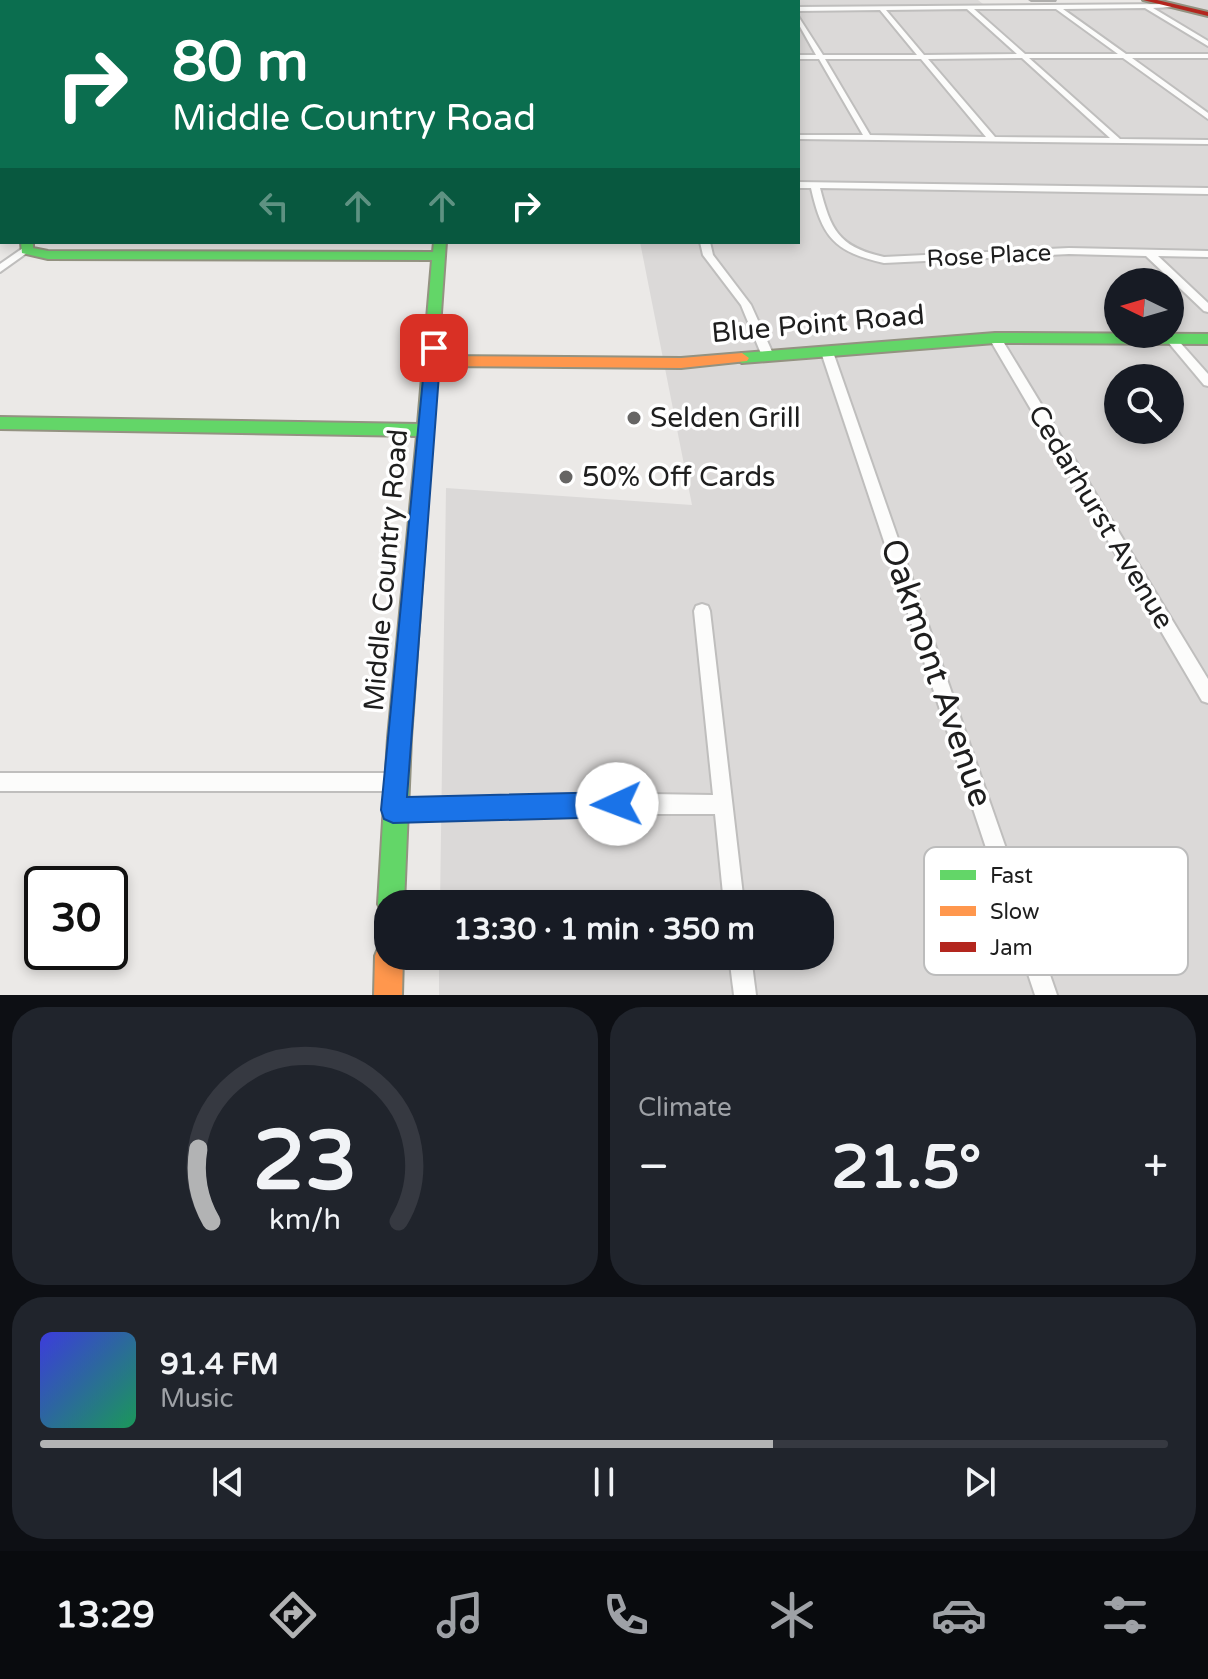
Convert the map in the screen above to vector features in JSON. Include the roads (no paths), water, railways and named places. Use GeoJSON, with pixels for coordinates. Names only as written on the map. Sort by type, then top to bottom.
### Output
{"type":"FeatureCollection","features":[{"type":"Feature","properties":{"kind":"street"},"geometry":{"type":"LineString","coordinates":[[1147,3],[1208,44]]}},
{"type":"Feature","properties":{"kind":"street"},"geometry":{"type":"LineString","coordinates":[[800,9],[1057,7],[1147,3],[1208,14]]}},
{"type":"Feature","properties":{"kind":"street"},"geometry":{"type":"LineString","coordinates":[[1171,6],[1208,6]]}},
{"type":"Feature","properties":{"kind":"street"},"geometry":{"type":"LineString","coordinates":[[1057,7],[1208,117]]}},
{"type":"Feature","properties":{"kind":"street"},"geometry":{"type":"LineString","coordinates":[[969,8],[1118,141]]}},
{"type":"Feature","properties":{"kind":"street"},"geometry":{"type":"LineString","coordinates":[[882,9],[993,140]]}},
{"type":"Feature","properties":{"kind":"street"},"geometry":{"type":"LineString","coordinates":[[800,21],[868,138]]}},
{"type":"Feature","properties":{"kind":"street"},"geometry":{"type":"LineString","coordinates":[[800,57],[1208,56]]}},
{"type":"Feature","properties":{"kind":"street"},"geometry":{"type":"LineString","coordinates":[[800,137],[1208,142]]}},
{"type":"Feature","properties":{"kind":"street"},"geometry":{"type":"LineString","coordinates":[[800,185],[1208,191]]}},
{"type":"Feature","properties":{"kind":"street","name":"Rose Place"},"geometry":{"type":"LineString","coordinates":[[815,185],[830,235],[841,246],[869,258],[898,262],[1069,251],[1208,254]]}},
{"type":"Feature","properties":{"kind":"street"},"geometry":{"type":"LineString","coordinates":[[706,244],[717,268],[746,305],[768,356]]}},
{"type":"Feature","properties":{"kind":"street"},"geometry":{"type":"LineString","coordinates":[[0,269],[26,246],[48,255],[439,249]]}},
{"type":"Feature","properties":{"kind":"street","name":"Middle Country Road"},"geometry":{"type":"LineString","coordinates":[[391,890],[395,782],[433,361],[439,249]]}},
{"type":"Feature","properties":{"kind":"street"},"geometry":{"type":"LineString","coordinates":[[1149,253],[1208,309]]}},
{"type":"Feature","properties":{"kind":"street","name":"Blue Point Road"},"geometry":{"type":"LineString","coordinates":[[433,361],[681,363],[995,338],[1104,339]]}},
{"type":"Feature","properties":{"kind":"street","name":"Cedarhurst Avenue"},"geometry":{"type":"LineString","coordinates":[[995,338],[1208,695]]}},
{"type":"Feature","properties":{"kind":"street","name":"Blue Point Road"},"geometry":{"type":"LineString","coordinates":[[1184,340],[1208,339]]}},
{"type":"Feature","properties":{"kind":"street"},"geometry":{"type":"LineString","coordinates":[[1179,348],[1208,382]]}},
{"type":"Feature","properties":{"kind":"street","name":"Oakmont Avenue"},"geometry":{"type":"LineString","coordinates":[[827,352],[996,847]]}},
{"type":"Feature","properties":{"kind":"street"},"geometry":{"type":"LineString","coordinates":[[0,423],[427,430]]}},
{"type":"Feature","properties":{"kind":"street"},"geometry":{"type":"LineString","coordinates":[[702,611],[732,890]]}},
{"type":"Feature","properties":{"kind":"street"},"geometry":{"type":"LineString","coordinates":[[0,782],[395,782]]}},
{"type":"Feature","properties":{"kind":"street"},"geometry":{"type":"LineString","coordinates":[[393,810],[722,805]]}},
{"type":"Feature","properties":{"kind":"street"},"geometry":{"type":"LineString","coordinates":[[388,995],[389,970]]}},
{"type":"Feature","properties":{"kind":"street"},"geometry":{"type":"LineString","coordinates":[[742,970],[745,995]]}},
{"type":"Feature","properties":{"kind":"street","name":"Oakmont Avenue"},"geometry":{"type":"LineString","coordinates":[[1039,975],[1046,995]]}},
{"type":"Feature","properties":{"kind":"place","name":"Selden Grill"},"geometry":{"type":"Point","coordinates":[634,418]}},
{"type":"Feature","properties":{"kind":"place","name":"50% Off Cards"},"geometry":{"type":"Point","coordinates":[566,477]}}]}
